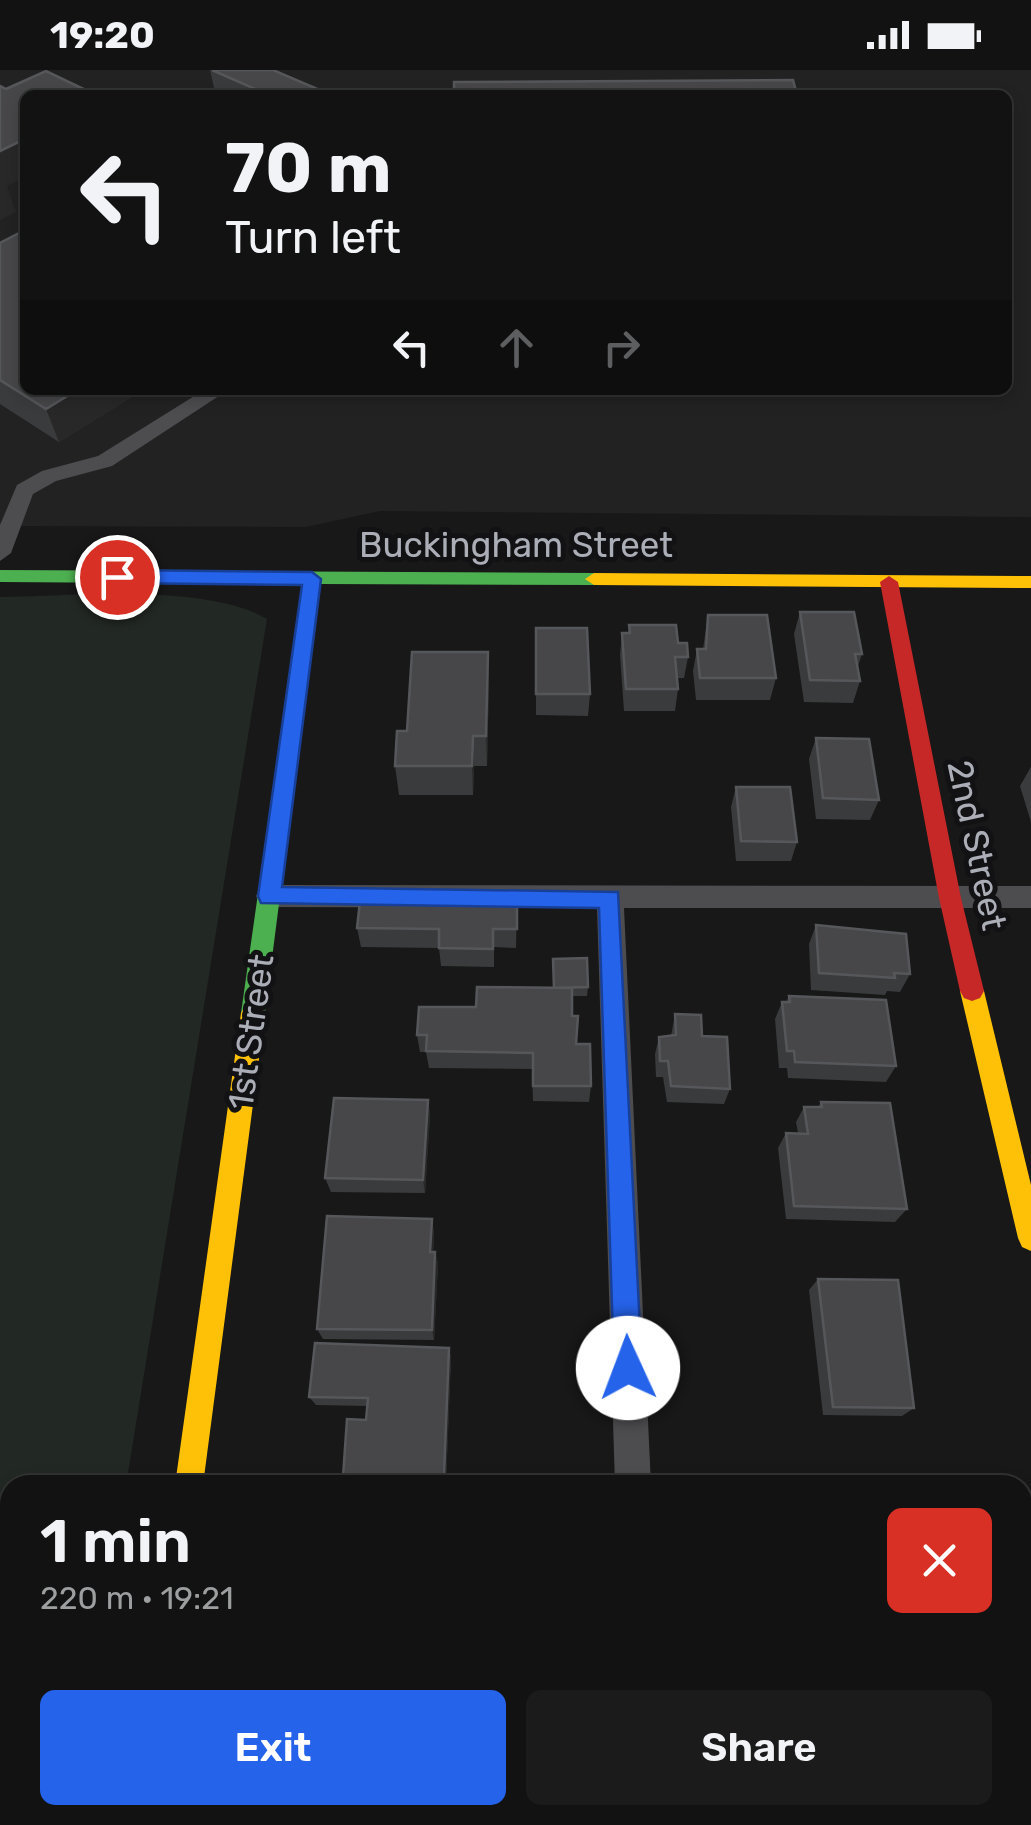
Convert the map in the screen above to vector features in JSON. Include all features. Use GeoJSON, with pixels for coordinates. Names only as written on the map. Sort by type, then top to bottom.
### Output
{"type":"FeatureCollection","features":[{"type":"Feature","properties":{"kind":"street","name":"Buckingham Street"},"geometry":{"type":"LineString","coordinates":[[0,576],[1031,582]]}},
{"type":"Feature","properties":{"kind":"street","name":"1st Street"},"geometry":{"type":"LineString","coordinates":[[190,1475],[312,579]]}},
{"type":"Feature","properties":{"kind":"street","name":"2nd Street"},"geometry":{"type":"LineString","coordinates":[[890,582],[950,898],[1031,1238]]}},
{"type":"Feature","properties":{"kind":"lane"},"geometry":{"type":"LineString","coordinates":[[0,553],[24,490],[50,476],[105,461],[210,395]]}},
{"type":"Feature","properties":{"kind":"lane"},"geometry":{"type":"LineString","coordinates":[[269,896],[1031,897]]}},
{"type":"Feature","properties":{"kind":"lane"},"geometry":{"type":"LineString","coordinates":[[610,899],[632,1475]]}},
{"type":"Feature","properties":{"kind":"shaded area"},"geometry":{"type":"Polygon","coordinates":[[[0,70],[1031,70],[1031,517],[380,511],[306,527],[0,526],[0,70]]]}},
{"type":"Feature","properties":{"kind":"shaded area"},"geometry":{"type":"Polygon","coordinates":[[[138,594],[210,600],[241,608],[267,619],[128,1475],[0,1475],[0,597],[138,594]]]}},
{"type":"Feature","properties":{"kind":"building"},"geometry":{"type":"Polygon","coordinates":[[[212,70],[273,70],[320,90],[258,90],[212,70]]]}},
{"type":"Feature","properties":{"kind":"building"},"geometry":{"type":"Polygon","coordinates":[[[46,71],[86,90],[20,90],[20,141],[0,151],[0,86],[6,89],[46,71]]]}},
{"type":"Feature","properties":{"kind":"building"},"geometry":{"type":"Polygon","coordinates":[[[793,80],[796,90],[454,90],[454,82],[793,80]]]}},
{"type":"Feature","properties":{"kind":"building"},"geometry":{"type":"Polygon","coordinates":[[[20,233],[20,393],[0,380],[0,243],[20,233]]]}},
{"type":"Feature","properties":{"kind":"building"},"geometry":{"type":"Polygon","coordinates":[[[24,395],[69,395],[46,409],[24,395]]]}},
{"type":"Feature","properties":{"kind":"building"},"geometry":{"type":"Polygon","coordinates":[[[800,612],[854,612],[862,654],[855,654],[860,681],[810,680],[800,612]]]}},
{"type":"Feature","properties":{"kind":"building"},"geometry":{"type":"Polygon","coordinates":[[[708,615],[767,615],[776,678],[700,678],[697,649],[706,649],[708,615]]]}},
{"type":"Feature","properties":{"kind":"building"},"geometry":{"type":"Polygon","coordinates":[[[629,625],[676,625],[678,643],[687,643],[688,657],[675,657],[678,689],[626,689],[622,633],[630,633],[629,625]]]}},
{"type":"Feature","properties":{"kind":"building"},"geometry":{"type":"Polygon","coordinates":[[[536,628],[587,628],[590,694],[536,694],[536,628]]]}},
{"type":"Feature","properties":{"kind":"building"},"geometry":{"type":"Polygon","coordinates":[[[412,652],[488,652],[486,736],[473,736],[472,766],[395,766],[397,731],[407,731],[412,652]]]}},
{"type":"Feature","properties":{"kind":"building"},"geometry":{"type":"Polygon","coordinates":[[[816,738],[869,739],[879,800],[823,798],[816,738]]]}},
{"type":"Feature","properties":{"kind":"building"},"geometry":{"type":"Polygon","coordinates":[[[736,787],[790,787],[797,842],[741,841],[736,787]]]}},
{"type":"Feature","properties":{"kind":"building"},"geometry":{"type":"Polygon","coordinates":[[[360,901],[517,903],[517,929],[493,929],[493,949],[439,948],[439,929],[357,928],[360,901]]]}},
{"type":"Feature","properties":{"kind":"building"},"geometry":{"type":"Polygon","coordinates":[[[816,925],[906,934],[910,974],[894,973],[895,978],[819,973],[816,925]]]}},
{"type":"Feature","properties":{"kind":"building"},"geometry":{"type":"Polygon","coordinates":[[[587,958],[588,987],[554,988],[553,959],[587,958]]]}},
{"type":"Feature","properties":{"kind":"building"},"geometry":{"type":"Polygon","coordinates":[[[477,987],[572,988],[572,1016],[578,1016],[576,1044],[590,1044],[591,1086],[533,1086],[533,1053],[426,1051],[427,1035],[417,1035],[419,1007],[476,1007],[477,987]]]}},
{"type":"Feature","properties":{"kind":"building"},"geometry":{"type":"Polygon","coordinates":[[[789,996],[886,1000],[896,1066],[795,1062],[794,1051],[787,1051],[782,1002],[790,1002],[789,996]]]}},
{"type":"Feature","properties":{"kind":"building"},"geometry":{"type":"Polygon","coordinates":[[[675,1014],[701,1015],[702,1036],[727,1037],[730,1089],[671,1086],[668,1061],[660,1061],[659,1037],[676,1035],[675,1014]]]}},
{"type":"Feature","properties":{"kind":"building"},"geometry":{"type":"Polygon","coordinates":[[[334,1098],[428,1100],[423,1180],[325,1178],[334,1098]]]}},
{"type":"Feature","properties":{"kind":"building"},"geometry":{"type":"Polygon","coordinates":[[[821,1102],[890,1103],[907,1209],[794,1206],[786,1133],[808,1134],[804,1107],[822,1107],[821,1102]]]}},
{"type":"Feature","properties":{"kind":"building"},"geometry":{"type":"Polygon","coordinates":[[[327,1216],[432,1219],[432,1330],[317,1329],[327,1216]]]}},
{"type":"Feature","properties":{"kind":"building"},"geometry":{"type":"Polygon","coordinates":[[[818,1279],[898,1280],[914,1408],[833,1407],[818,1279]]]}},
{"type":"Feature","properties":{"kind":"building"},"geometry":{"type":"Polygon","coordinates":[[[315,1343],[449,1348],[444,1475],[343,1475],[347,1419],[366,1420],[368,1398],[309,1397],[315,1343]]]}},
{"type":"Feature","properties":{"kind":"traffic: fast"},"geometry":{"type":"LineString","coordinates":[[0,576],[594,579]]}},
{"type":"Feature","properties":{"kind":"traffic: fast"},"geometry":{"type":"LineString","coordinates":[[253,1013],[312,579]]}},
{"type":"Feature","properties":{"kind":"traffic: slow"},"geometry":{"type":"LineString","coordinates":[[594,579],[1031,582]]}},
{"type":"Feature","properties":{"kind":"traffic: slow"},"geometry":{"type":"LineString","coordinates":[[972,991],[1031,1238]]}},
{"type":"Feature","properties":{"kind":"traffic: slow"},"geometry":{"type":"LineString","coordinates":[[190,1475],[253,1013]]}},
{"type":"Feature","properties":{"kind":"traffic: jam"},"geometry":{"type":"LineString","coordinates":[[889,582],[950,898],[972,991]]}},
{"type":"Feature","properties":{"kind":"route"},"geometry":{"type":"LineString","coordinates":[[117,577],[312,579],[269,896],[610,899],[628,1368]]}}]}
